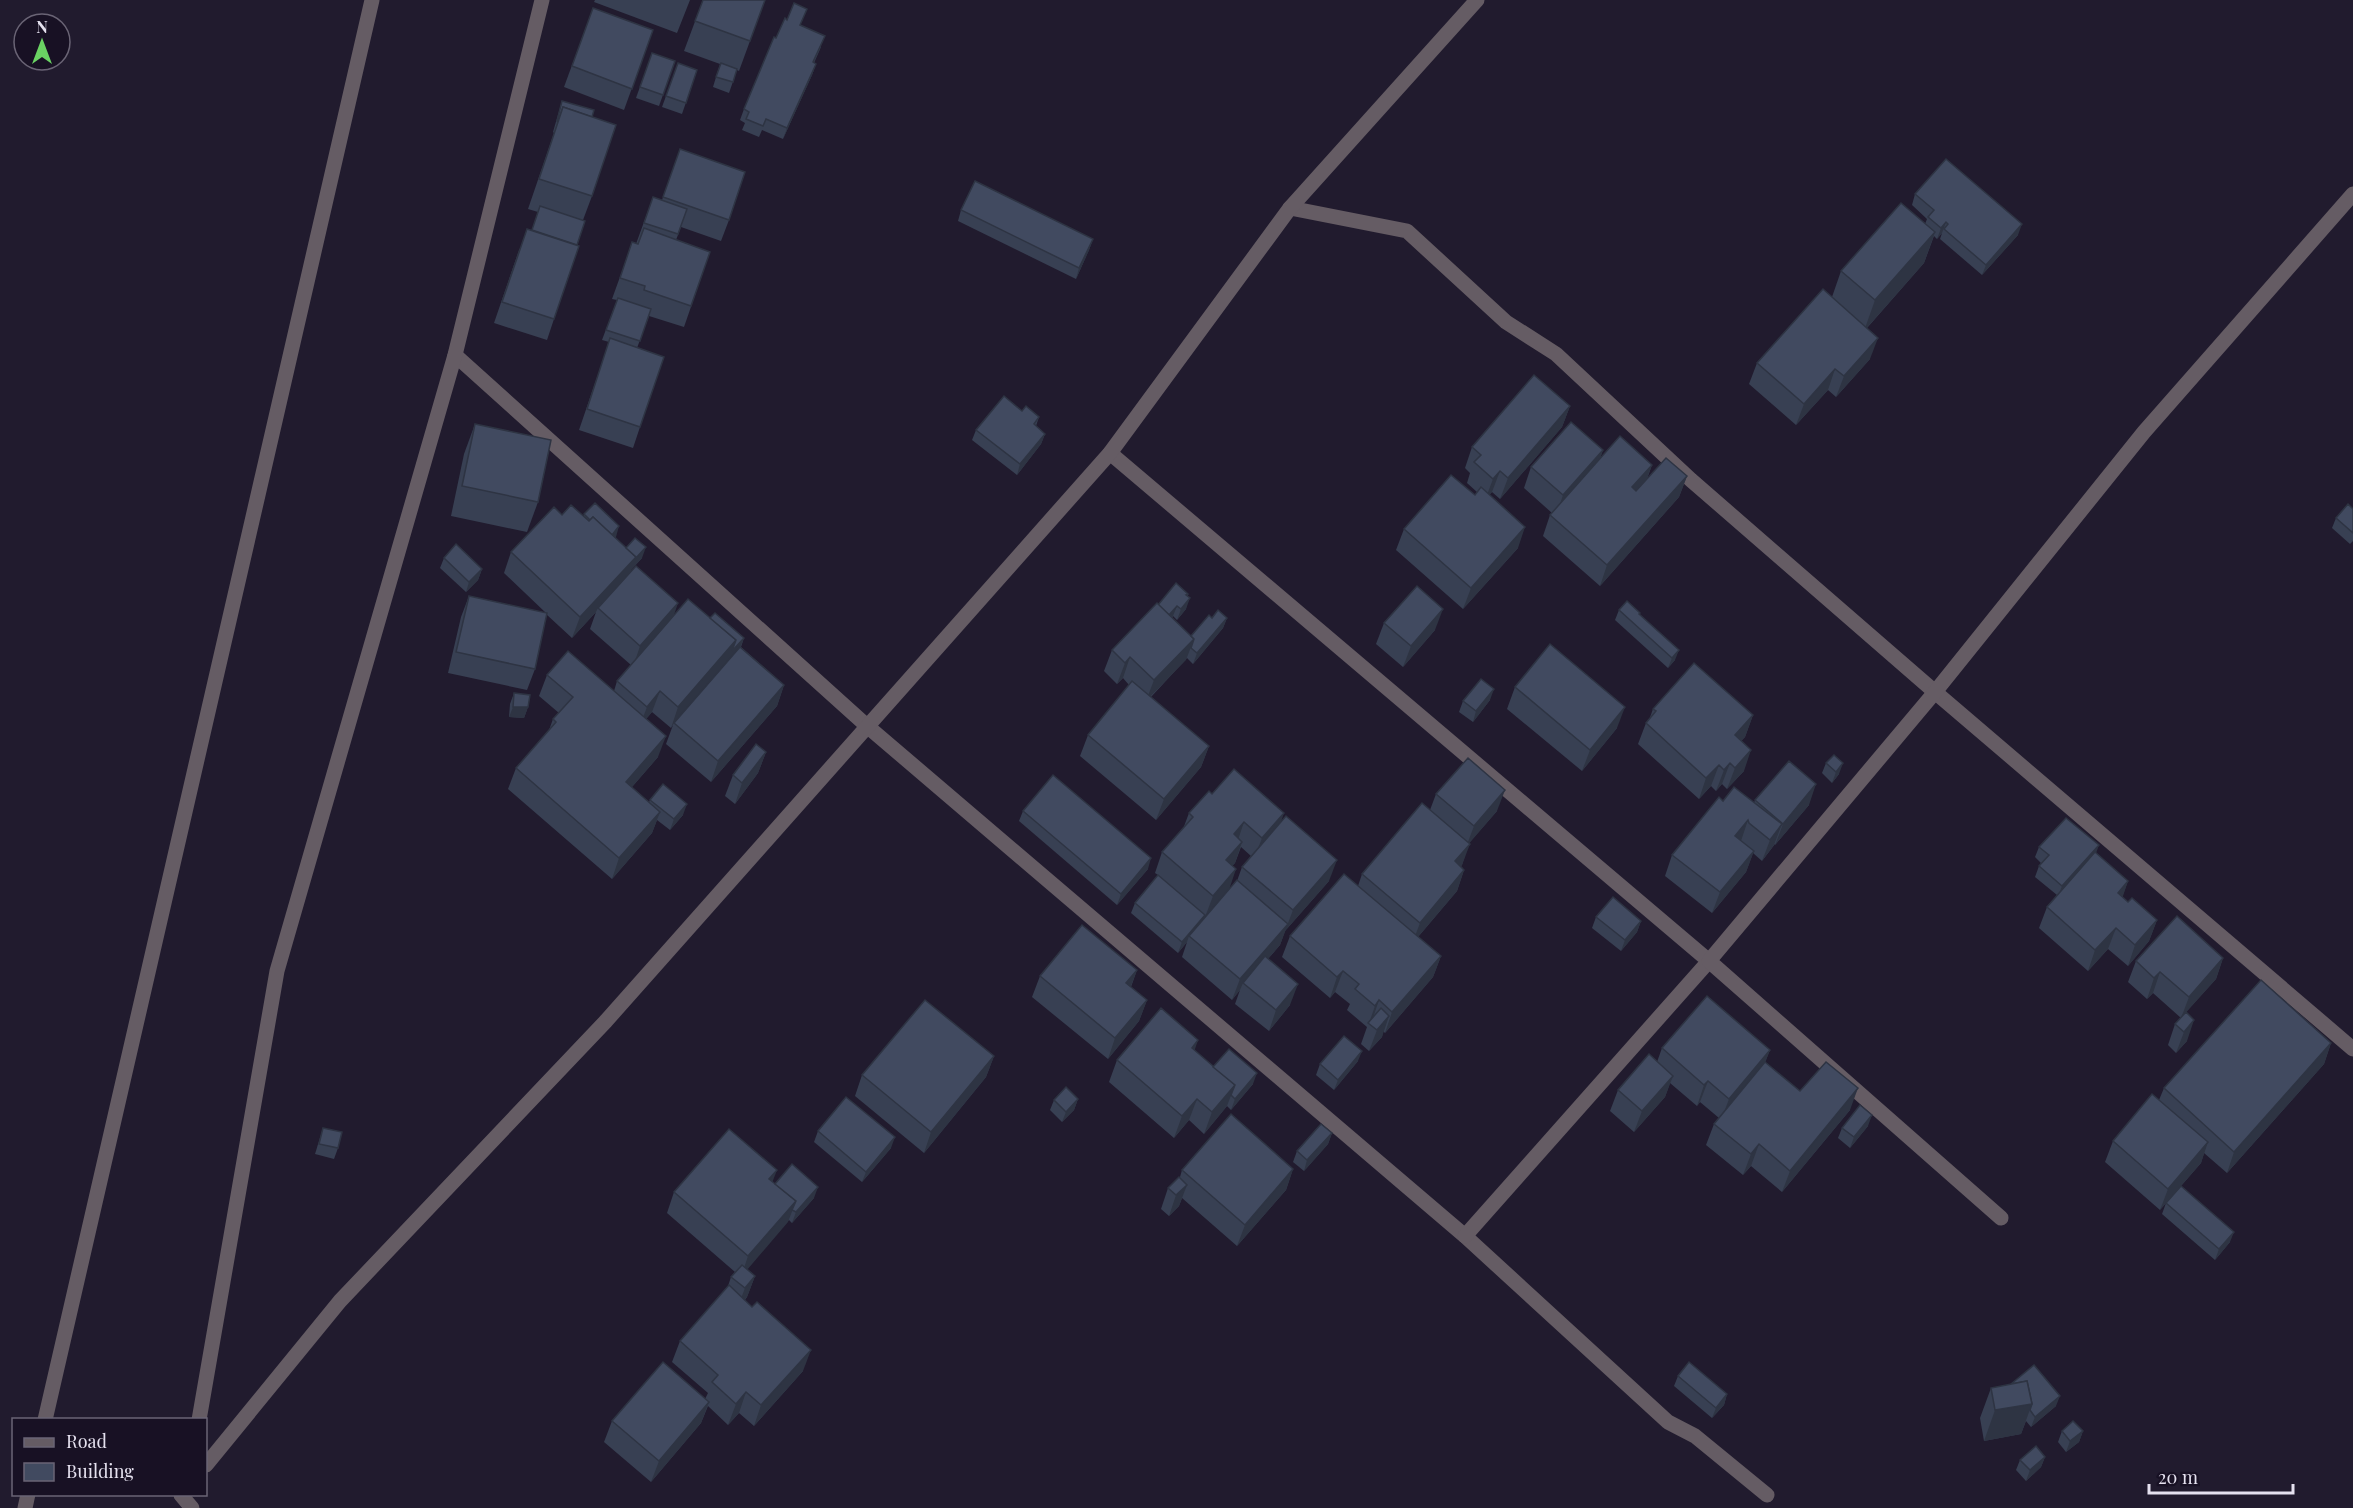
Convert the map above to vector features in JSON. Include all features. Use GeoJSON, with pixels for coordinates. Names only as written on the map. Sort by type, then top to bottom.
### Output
{"type":"FeatureCollection","features":[{"type":"Feature","properties":{"kind":"street"},"geometry":{"type":"LineString","coordinates":[[45,1418],[372,0]]}},
{"type":"Feature","properties":{"kind":"street"},"geometry":{"type":"LineString","coordinates":[[199,1418],[277,971],[455,355],[542,0]]}},
{"type":"Feature","properties":{"kind":"street"},"geometry":{"type":"LineString","coordinates":[[207,1465],[340,1301],[606,1022],[1110,453],[1290,208],[1477,0]]}},
{"type":"Feature","properties":{"kind":"street"},"geometry":{"type":"LineString","coordinates":[[1465,1236],[1709,962],[1935,693],[2144,432],[2353,194]]}},
{"type":"Feature","properties":{"kind":"street"},"geometry":{"type":"LineString","coordinates":[[1290,208],[1407,231],[1506,322],[1556,354],[1691,480],[1935,693],[2353,1049]]}},
{"type":"Feature","properties":{"kind":"street"},"geometry":{"type":"LineString","coordinates":[[455,355],[867,726],[1465,1236],[1668,1422],[1695,1436],[1767,1494]]}},
{"type":"Feature","properties":{"kind":"street"},"geometry":{"type":"LineString","coordinates":[[1110,453],[1709,962],[2001,1218]]}},
{"type":"Feature","properties":{"kind":"street"},"geometry":{"type":"LineString","coordinates":[[180,1498],[192,1508]]}},
{"type":"Feature","properties":{"kind":"building"},"geometry":{"type":"Polygon","coordinates":[[[703,0],[765,0],[750,41],[695,21],[703,0]]]}},
{"type":"Feature","properties":{"kind":"building"},"geometry":{"type":"Polygon","coordinates":[[[794,3],[807,9],[800,25],[825,36],[813,62],[816,64],[787,128],[766,119],[763,126],[746,119],[749,112],[744,109],[774,37],[776,38],[785,18],[787,20],[794,3]]]}},
{"type":"Feature","properties":{"kind":"building"},"geometry":{"type":"Polygon","coordinates":[[[593,8],[653,30],[632,89],[572,66],[593,8]]]}},
{"type":"Feature","properties":{"kind":"building"},"geometry":{"type":"Polygon","coordinates":[[[652,53],[675,61],[663,95],[640,87],[652,53]]]}},
{"type":"Feature","properties":{"kind":"building"},"geometry":{"type":"Polygon","coordinates":[[[678,63],[697,70],[686,103],[666,96],[678,63]]]}},
{"type":"Feature","properties":{"kind":"building"},"geometry":{"type":"Polygon","coordinates":[[[721,63],[737,69],[733,82],[716,77],[721,63]]]}},
{"type":"Feature","properties":{"kind":"building"},"geometry":{"type":"Polygon","coordinates":[[[562,101],[594,110],[592,117],[563,107],[558,122],[562,101]]]}},
{"type":"Feature","properties":{"kind":"building"},"geometry":{"type":"Polygon","coordinates":[[[563,107],[616,125],[592,196],[539,179],[563,107]]]}},
{"type":"Feature","properties":{"kind":"building"},"geometry":{"type":"Polygon","coordinates":[[[680,149],[745,172],[729,220],[663,197],[680,149]]]}},
{"type":"Feature","properties":{"kind":"building"},"geometry":{"type":"Polygon","coordinates":[[[1946,159],[2022,224],[1986,265],[1944,229],[1948,224],[1946,222],[1941,228],[1928,217],[1934,210],[1915,194],[1946,159]]]}},
{"type":"Feature","properties":{"kind":"building"},"geometry":{"type":"Polygon","coordinates":[[[975,181],[1093,239],[1079,268],[961,210],[975,181]]]}},
{"type":"Feature","properties":{"kind":"building"},"geometry":{"type":"Polygon","coordinates":[[[653,197],[687,209],[678,234],[644,223],[653,197]]]}},
{"type":"Feature","properties":{"kind":"building"},"geometry":{"type":"Polygon","coordinates":[[[1901,203],[1935,232],[1875,300],[1841,271],[1901,203]]]}},
{"type":"Feature","properties":{"kind":"building"},"geometry":{"type":"Polygon","coordinates":[[[540,206],[585,221],[577,245],[532,230],[540,206]]]}},
{"type":"Feature","properties":{"kind":"building"},"geometry":{"type":"Polygon","coordinates":[[[644,228],[710,252],[691,306],[644,290],[645,286],[620,278],[632,242],[638,244],[644,228]]]}},
{"type":"Feature","properties":{"kind":"building"},"geometry":{"type":"Polygon","coordinates":[[[527,229],[579,246],[554,319],[502,302],[527,229]]]}},
{"type":"Feature","properties":{"kind":"building"},"geometry":{"type":"Polygon","coordinates":[[[1823,289],[1878,338],[1844,376],[1835,369],[1804,404],[1757,363],[1823,289]]]}},
{"type":"Feature","properties":{"kind":"building"},"geometry":{"type":"Polygon","coordinates":[[[618,298],[651,309],[640,341],[606,330],[618,298]]]}},
{"type":"Feature","properties":{"kind":"building"},"geometry":{"type":"Polygon","coordinates":[[[610,338],[664,357],[640,427],[587,409],[610,338]]]}},
{"type":"Feature","properties":{"kind":"building"},"geometry":{"type":"Polygon","coordinates":[[[1534,375],[1570,406],[1508,478],[1500,471],[1493,479],[1474,462],[1481,455],[1472,447],[1534,375]]]}},
{"type":"Feature","properties":{"kind":"building"},"geometry":{"type":"Polygon","coordinates":[[[1004,396],[1022,411],[1026,406],[1039,417],[1034,424],[1045,434],[1020,464],[976,430],[1004,396]]]}},
{"type":"Feature","properties":{"kind":"building"},"geometry":{"type":"Polygon","coordinates":[[[1571,422],[1603,450],[1563,495],[1531,467],[1571,422]]]}},
{"type":"Feature","properties":{"kind":"building"},"geometry":{"type":"Polygon","coordinates":[[[475,424],[551,440],[538,502],[462,486],[475,424]]]}},
{"type":"Feature","properties":{"kind":"building"},"geometry":{"type":"Polygon","coordinates":[[[1620,436],[1652,465],[1632,487],[1636,491],[1666,458],[1687,476],[1607,565],[1550,515],[1620,436]]]}},
{"type":"Feature","properties":{"kind":"building"},"geometry":{"type":"Polygon","coordinates":[[[1451,475],[1475,495],[1481,487],[1525,527],[1471,588],[1404,529],[1451,475]]]}},
{"type":"Feature","properties":{"kind":"building"},"geometry":{"type":"Polygon","coordinates":[[[595,503],[619,526],[612,535],[593,517],[590,520],[584,514],[595,503]]]}},
{"type":"Feature","properties":{"kind":"building"},"geometry":{"type":"Polygon","coordinates":[[[2348,504],[2353,509],[2353,533],[2336,518],[2348,504]]]}},
{"type":"Feature","properties":{"kind":"building"},"geometry":{"type":"Polygon","coordinates":[[[571,505],[589,521],[593,517],[636,557],[580,617],[511,552],[554,507],[562,515],[571,505]]]}},
{"type":"Feature","properties":{"kind":"building"},"geometry":{"type":"Polygon","coordinates":[[[635,538],[646,547],[635,559],[636,557],[626,548],[635,538]]]}},
{"type":"Feature","properties":{"kind":"building"},"geometry":{"type":"Polygon","coordinates":[[[456,544],[482,569],[469,582],[444,558],[456,544]]]}},
{"type":"Feature","properties":{"kind":"building"},"geometry":{"type":"Polygon","coordinates":[[[636,566],[678,603],[640,646],[598,608],[636,566]]]}},
{"type":"Feature","properties":{"kind":"building"},"geometry":{"type":"Polygon","coordinates":[[[1176,583],[1190,598],[1181,609],[1177,606],[1169,615],[1158,605],[1176,583]]]}},
{"type":"Feature","properties":{"kind":"building"},"geometry":{"type":"Polygon","coordinates":[[[1417,586],[1443,609],[1411,646],[1384,623],[1417,586]]]}},
{"type":"Feature","properties":{"kind":"building"},"geometry":{"type":"Polygon","coordinates":[[[469,596],[547,613],[535,669],[456,652],[469,596]]]}},
{"type":"Feature","properties":{"kind":"building"},"geometry":{"type":"Polygon","coordinates":[[[688,599],[736,640],[678,707],[660,691],[647,707],[617,681],[688,599]]]}},
{"type":"Feature","properties":{"kind":"building"},"geometry":{"type":"Polygon","coordinates":[[[1627,601],[1679,650],[1672,658],[1619,610],[1627,601]]]}},
{"type":"Feature","properties":{"kind":"building"},"geometry":{"type":"Polygon","coordinates":[[[1157,603],[1194,639],[1154,680],[1130,657],[1125,663],[1112,650],[1157,603]]]}},
{"type":"Feature","properties":{"kind":"building"},"geometry":{"type":"Polygon","coordinates":[[[1218,610],[1227,618],[1197,653],[1191,648],[1194,639],[1191,636],[1209,615],[1212,618],[1218,610]]]}},
{"type":"Feature","properties":{"kind":"building"},"geometry":{"type":"Polygon","coordinates":[[[715,613],[744,638],[732,651],[736,640],[710,618],[715,613]]]}},
{"type":"Feature","properties":{"kind":"building"},"geometry":{"type":"Polygon","coordinates":[[[1550,644],[1625,707],[1590,750],[1515,687],[1550,644]]]}},
{"type":"Feature","properties":{"kind":"building"},"geometry":{"type":"Polygon","coordinates":[[[740,647],[784,685],[718,761],[674,723],[740,647]]]}},
{"type":"Feature","properties":{"kind":"building"},"geometry":{"type":"Polygon","coordinates":[[[568,651],[666,736],[626,782],[660,812],[619,858],[516,768],[556,722],[553,719],[573,697],[547,675],[568,651]]]}},
{"type":"Feature","properties":{"kind":"building"},"geometry":{"type":"Polygon","coordinates":[[[1694,663],[1753,715],[1735,735],[1751,750],[1735,768],[1730,763],[1724,770],[1719,765],[1706,778],[1646,723],[1656,711],[1653,709],[1694,663]]]}},
{"type":"Feature","properties":{"kind":"building"},"geometry":{"type":"Polygon","coordinates":[[[1481,679],[1494,689],[1476,711],[1463,701],[1481,679]]]}},
{"type":"Feature","properties":{"kind":"building"},"geometry":{"type":"Polygon","coordinates":[[[1132,681],[1209,746],[1164,799],[1088,735],[1132,681]]]}},
{"type":"Feature","properties":{"kind":"building"},"geometry":{"type":"Polygon","coordinates":[[[514,693],[530,695],[528,707],[513,707],[514,693]]]}},
{"type":"Feature","properties":{"kind":"building"},"geometry":{"type":"Polygon","coordinates":[[[756,744],[766,752],[742,783],[733,775],[756,744]]]}},
{"type":"Feature","properties":{"kind":"building"},"geometry":{"type":"Polygon","coordinates":[[[1834,755],[1843,763],[1836,772],[1826,763],[1834,755]]]}},
{"type":"Feature","properties":{"kind":"building"},"geometry":{"type":"Polygon","coordinates":[[[1468,758],[1505,790],[1474,826],[1436,794],[1468,758]]]}},
{"type":"Feature","properties":{"kind":"building"},"geometry":{"type":"Polygon","coordinates":[[[1789,761],[1816,784],[1783,824],[1755,800],[1789,761]]]}},
{"type":"Feature","properties":{"kind":"building"},"geometry":{"type":"Polygon","coordinates":[[[1234,769],[1284,813],[1262,838],[1244,822],[1234,834],[1242,842],[1226,860],[1236,869],[1213,896],[1162,852],[1193,817],[1189,813],[1209,791],[1212,794],[1234,769]]]}},
{"type":"Feature","properties":{"kind":"building"},"geometry":{"type":"Polygon","coordinates":[[[1053,775],[1151,858],[1121,894],[1023,811],[1053,775]]]}},
{"type":"Feature","properties":{"kind":"building"},"geometry":{"type":"Polygon","coordinates":[[[663,784],[687,804],[674,819],[650,800],[663,784]]]}},
{"type":"Feature","properties":{"kind":"building"},"geometry":{"type":"Polygon","coordinates":[[[1734,787],[1782,824],[1770,840],[1748,820],[1735,836],[1754,851],[1720,892],[1672,855],[1719,797],[1723,801],[1734,787]]]}},
{"type":"Feature","properties":{"kind":"building"},"geometry":{"type":"Polygon","coordinates":[[[1422,803],[1470,844],[1455,861],[1464,870],[1420,923],[1362,874],[1422,803]]]}},
{"type":"Feature","properties":{"kind":"building"},"geometry":{"type":"Polygon","coordinates":[[[1286,816],[1337,860],[1293,910],[1242,867],[1286,816]]]}},
{"type":"Feature","properties":{"kind":"building"},"geometry":{"type":"Polygon","coordinates":[[[2066,818],[2099,845],[2062,886],[2039,866],[2049,855],[2039,847],[2066,818]]]}},
{"type":"Feature","properties":{"kind":"building"},"geometry":{"type":"Polygon","coordinates":[[[2095,852],[2128,881],[2118,893],[2128,902],[2132,898],[2157,920],[2135,945],[2116,928],[2095,950],[2047,907],[2095,852]]]}},
{"type":"Feature","properties":{"kind":"building"},"geometry":{"type":"Polygon","coordinates":[[[1344,874],[1441,956],[1392,1012],[1379,1000],[1375,1006],[1355,989],[1359,984],[1343,971],[1337,977],[1290,936],[1344,874]]]}},
{"type":"Feature","properties":{"kind":"building"},"geometry":{"type":"Polygon","coordinates":[[[1158,875],[1205,915],[1182,942],[1135,903],[1158,875]]]}},
{"type":"Feature","properties":{"kind":"building"},"geometry":{"type":"Polygon","coordinates":[[[1237,880],[1288,924],[1240,979],[1189,936],[1237,880]]]}},
{"type":"Feature","properties":{"kind":"building"},"geometry":{"type":"Polygon","coordinates":[[[1613,897],[1641,921],[1625,940],[1596,917],[1613,897]]]}},
{"type":"Feature","properties":{"kind":"building"},"geometry":{"type":"Polygon","coordinates":[[[2177,916],[2223,958],[2189,997],[2160,972],[2154,978],[2136,961],[2177,916]]]}},
{"type":"Feature","properties":{"kind":"building"},"geometry":{"type":"Polygon","coordinates":[[[1082,925],[1137,970],[1126,983],[1147,1000],[1115,1038],[1040,976],[1082,925]]]}},
{"type":"Feature","properties":{"kind":"building"},"geometry":{"type":"Polygon","coordinates":[[[1265,956],[1298,984],[1276,1010],[1243,983],[1265,956]]]}},
{"type":"Feature","properties":{"kind":"building"},"geometry":{"type":"Polygon","coordinates":[[[2261,980],[2331,1043],[2234,1152],[2164,1088],[2261,980]]]}},
{"type":"Feature","properties":{"kind":"building"},"geometry":{"type":"Polygon","coordinates":[[[1707,996],[1770,1050],[1729,1099],[1708,1081],[1704,1085],[1662,1048],[1707,996]]]}},
{"type":"Feature","properties":{"kind":"building"},"geometry":{"type":"Polygon","coordinates":[[[925,1000],[994,1056],[931,1132],[862,1075],[925,1000]]]}},
{"type":"Feature","properties":{"kind":"building"},"geometry":{"type":"Polygon","coordinates":[[[1161,1008],[1198,1040],[1192,1048],[1235,1085],[1212,1112],[1197,1099],[1182,1116],[1117,1060],[1161,1008]]]}},
{"type":"Feature","properties":{"kind":"building"},"geometry":{"type":"Polygon","coordinates":[[[1381,1008],[1389,1016],[1377,1030],[1368,1023],[1381,1008]]]}},
{"type":"Feature","properties":{"kind":"building"},"geometry":{"type":"Polygon","coordinates":[[[2186,1012],[2194,1020],[2184,1032],[2175,1024],[2186,1012]]]}},
{"type":"Feature","properties":{"kind":"building"},"geometry":{"type":"Polygon","coordinates":[[[1344,1036],[1362,1051],[1338,1080],[1320,1064],[1344,1036]]]}},
{"type":"Feature","properties":{"kind":"building"},"geometry":{"type":"Polygon","coordinates":[[[1229,1049],[1257,1073],[1235,1099],[1231,1095],[1235,1085],[1213,1067],[1229,1049]]]}},
{"type":"Feature","properties":{"kind":"building"},"geometry":{"type":"Polygon","coordinates":[[[1649,1054],[1673,1076],[1642,1111],[1618,1090],[1649,1054]]]}},
{"type":"Feature","properties":{"kind":"building"},"geometry":{"type":"Polygon","coordinates":[[[1765,1062],[1800,1091],[1826,1062],[1858,1088],[1790,1171],[1759,1144],[1751,1154],[1714,1124],[1765,1062]]]}},
{"type":"Feature","properties":{"kind":"building"},"geometry":{"type":"Polygon","coordinates":[[[1066,1087],[1078,1099],[1066,1112],[1054,1100],[1066,1087]]]}},
{"type":"Feature","properties":{"kind":"building"},"geometry":{"type":"Polygon","coordinates":[[[2152,1094],[2208,1142],[2168,1189],[2113,1141],[2152,1094]]]}},
{"type":"Feature","properties":{"kind":"building"},"geometry":{"type":"Polygon","coordinates":[[[846,1097],[895,1137],[866,1172],[818,1131],[846,1097]]]}},
{"type":"Feature","properties":{"kind":"building"},"geometry":{"type":"Polygon","coordinates":[[[1860,1105],[1872,1115],[1854,1137],[1842,1128],[1860,1105]]]}},
{"type":"Feature","properties":{"kind":"building"},"geometry":{"type":"Polygon","coordinates":[[[1231,1114],[1293,1169],[1245,1225],[1182,1170],[1231,1114]]]}},
{"type":"Feature","properties":{"kind":"building"},"geometry":{"type":"Polygon","coordinates":[[[1321,1124],[1332,1133],[1307,1160],[1297,1151],[1321,1124]]]}},
{"type":"Feature","properties":{"kind":"building"},"geometry":{"type":"Polygon","coordinates":[[[323,1128],[342,1132],[338,1148],[319,1144],[323,1128]]]}},
{"type":"Feature","properties":{"kind":"building"},"geometry":{"type":"Polygon","coordinates":[[[729,1129],[777,1170],[769,1179],[796,1201],[748,1256],[674,1192],[729,1129]]]}},
{"type":"Feature","properties":{"kind":"building"},"geometry":{"type":"Polygon","coordinates":[[[792,1164],[818,1187],[796,1212],[792,1210],[796,1201],[775,1184],[792,1164]]]}},
{"type":"Feature","properties":{"kind":"building"},"geometry":{"type":"Polygon","coordinates":[[[1179,1177],[1187,1185],[1176,1195],[1168,1188],[1179,1177]]]}},
{"type":"Feature","properties":{"kind":"building"},"geometry":{"type":"Polygon","coordinates":[[[2181,1186],[2234,1232],[2219,1249],[2166,1203],[2181,1186]]]}},
{"type":"Feature","properties":{"kind":"building"},"geometry":{"type":"Polygon","coordinates":[[[742,1265],[755,1276],[745,1288],[731,1277],[742,1265]]]}},
{"type":"Feature","properties":{"kind":"building"},"geometry":{"type":"Polygon","coordinates":[[[729,1285],[752,1307],[757,1302],[811,1350],[761,1405],[746,1392],[736,1404],[712,1382],[718,1375],[680,1341],[729,1285]]]}},
{"type":"Feature","properties":{"kind":"building"},"geometry":{"type":"Polygon","coordinates":[[[663,1362],[709,1402],[659,1461],[612,1421],[663,1362]]]}},
{"type":"Feature","properties":{"kind":"building"},"geometry":{"type":"Polygon","coordinates":[[[1689,1362],[1727,1394],[1716,1408],[1678,1376],[1689,1362]]]}},
{"type":"Feature","properties":{"kind":"building"},"geometry":{"type":"Polygon","coordinates":[[[2034,1365],[2060,1396],[2035,1417],[2030,1410],[2032,1404],[2027,1381],[2011,1384],[2034,1365]]]}},
{"type":"Feature","properties":{"kind":"building"},"geometry":{"type":"Polygon","coordinates":[[[2027,1381],[2032,1404],[1995,1410],[1991,1388],[2027,1381]]]}},
{"type":"Feature","properties":{"kind":"building"},"geometry":{"type":"Polygon","coordinates":[[[2073,1421],[2083,1431],[2070,1441],[2062,1431],[2073,1421]]]}},
{"type":"Feature","properties":{"kind":"building"},"geometry":{"type":"Polygon","coordinates":[[[2036,1446],[2045,1457],[2030,1470],[2020,1460],[2036,1446]]]}}]}
